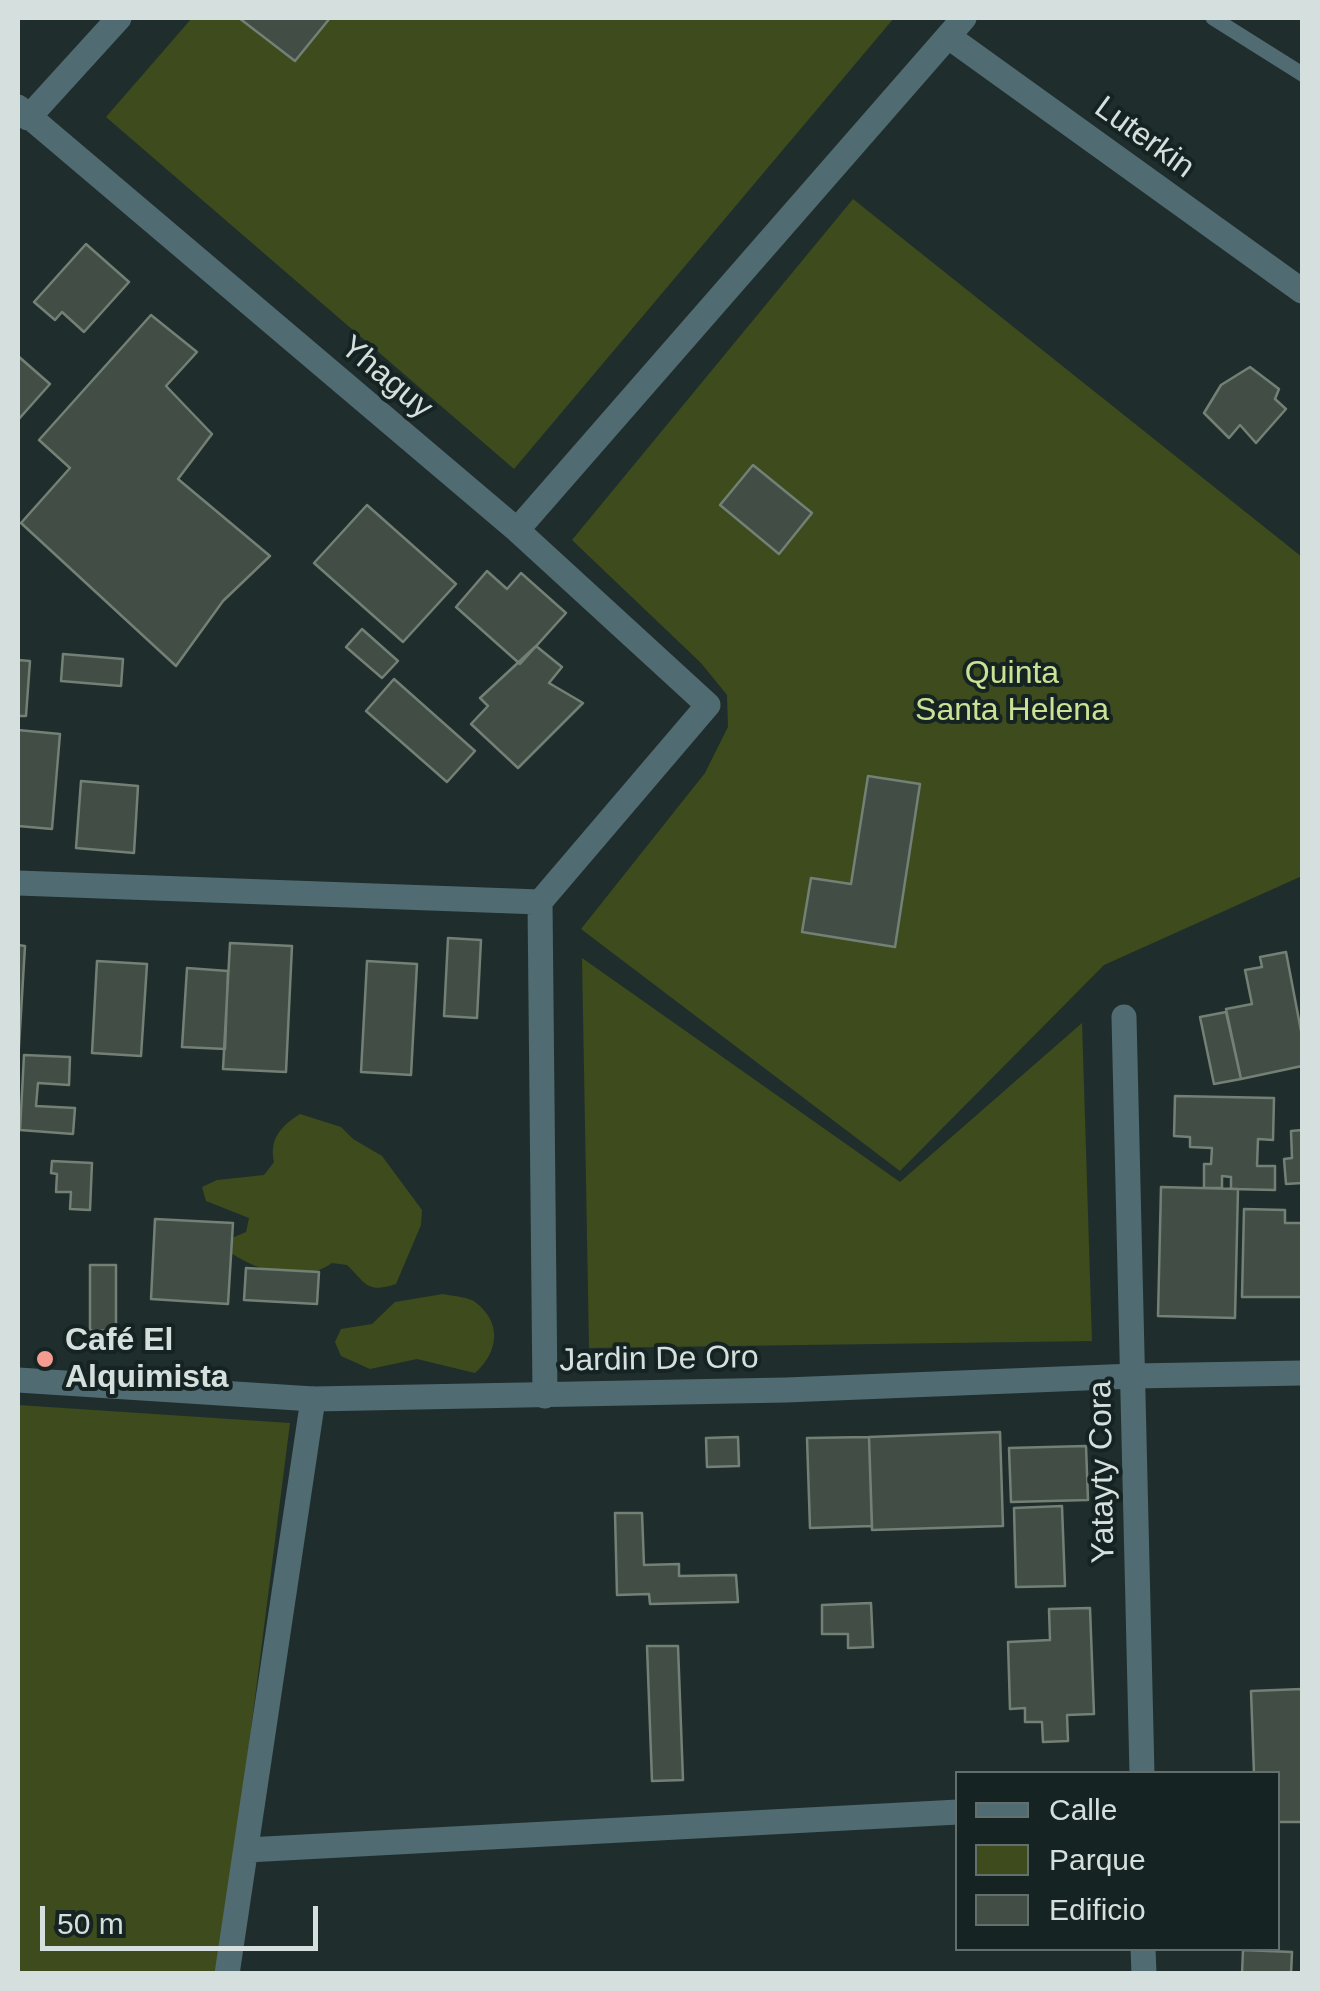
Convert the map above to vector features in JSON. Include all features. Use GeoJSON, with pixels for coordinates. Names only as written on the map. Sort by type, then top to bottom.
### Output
{"type":"FeatureCollection","features":[{"type":"Feature","properties":{"kind":"street"},"geometry":{"type":"LineString","coordinates":[[22,112],[119,18]]}},
{"type":"Feature","properties":{"kind":"street"},"geometry":{"type":"LineString","coordinates":[[516,530],[956,27]]}},
{"type":"Feature","properties":{"kind":"street","name":"Luterkin"},"geometry":{"type":"LineString","coordinates":[[956,27],[1302,291]]}},
{"type":"Feature","properties":{"kind":"street","name":"Yhaguy"},"geometry":{"type":"LineString","coordinates":[[22,112],[516,530],[708,705],[540,902]]}},
{"type":"Feature","properties":{"kind":"street"},"geometry":{"type":"LineString","coordinates":[[18,883],[540,902],[545,1396]]}},
{"type":"Feature","properties":{"kind":"street","name":"Yatayty Cora"},"geometry":{"type":"LineString","coordinates":[[1124,1017],[1142,1771]]}},
{"type":"Feature","properties":{"kind":"street","name":"Jardin De Oro"},"geometry":{"type":"LineString","coordinates":[[18,1380],[312,1399],[1302,1374]]}},
{"type":"Feature","properties":{"kind":"street"},"geometry":{"type":"LineString","coordinates":[[227,1974],[312,1399]]}},
{"type":"Feature","properties":{"kind":"street"},"geometry":{"type":"LineString","coordinates":[[247,1850],[955,1812]]}},
{"type":"Feature","properties":{"kind":"lane"},"geometry":{"type":"LineString","coordinates":[[1213,18],[1302,74]]}},
{"type":"Feature","properties":{"kind":"green space"},"geometry":{"type":"Polygon","coordinates":[[[192,18],[894,18],[514,469],[106,117],[192,18]]]}},
{"type":"Feature","properties":{"kind":"green space","name":"Quinta Santa Helena"},"geometry":{"type":"Polygon","coordinates":[[[853,199],[1302,557],[1302,876],[1104,965],[900,1171],[581,929],[705,773],[728,727],[727,695],[701,663],[572,540],[853,199]]]}},
{"type":"Feature","properties":{"kind":"green space"},"geometry":{"type":"Polygon","coordinates":[[[582,958],[900,1182],[1082,1023],[1092,1341],[589,1348],[582,958]]]}},
{"type":"Feature","properties":{"kind":"green space"},"geometry":{"type":"Polygon","coordinates":[[[300,1114],[341,1127],[382,1156],[422,1210],[421,1225],[396,1284],[372,1287],[347,1265],[332,1263],[308,1273],[281,1273],[255,1266],[231,1253],[232,1238],[246,1232],[249,1218],[206,1201],[202,1187],[217,1180],[264,1175],[274,1162],[273,1146],[278,1134],[300,1114]]]}},
{"type":"Feature","properties":{"kind":"green space"},"geometry":{"type":"Polygon","coordinates":[[[443,1294],[472,1300],[490,1319],[493,1347],[475,1373],[417,1359],[370,1369],[341,1356],[335,1342],[341,1329],[372,1324],[395,1302],[443,1294]]]}},
{"type":"Feature","properties":{"kind":"green space"},"geometry":{"type":"Polygon","coordinates":[[[18,1405],[290,1423],[220,1973],[18,1973],[18,1405]]]}},
{"type":"Feature","properties":{"kind":"building"},"geometry":{"type":"Polygon","coordinates":[[[239,18],[330,18],[295,61],[239,18]]]}},
{"type":"Feature","properties":{"kind":"building"},"geometry":{"type":"Polygon","coordinates":[[[86,244],[129,282],[84,332],[62,312],[55,320],[34,302],[86,244]]]}},
{"type":"Feature","properties":{"kind":"building"},"geometry":{"type":"Polygon","coordinates":[[[151,315],[197,352],[166,386],[212,434],[178,479],[270,556],[223,601],[176,666],[21,523],[70,468],[39,440],[151,315]]]}},
{"type":"Feature","properties":{"kind":"building"},"geometry":{"type":"Polygon","coordinates":[[[18,356],[50,384],[18,420],[18,356]]]}},
{"type":"Feature","properties":{"kind":"building"},"geometry":{"type":"Polygon","coordinates":[[[1250,367],[1279,389],[1275,399],[1286,409],[1256,443],[1240,425],[1229,438],[1204,413],[1221,385],[1250,367]]]}},
{"type":"Feature","properties":{"kind":"building"},"geometry":{"type":"Polygon","coordinates":[[[753,465],[812,513],[779,554],[720,505],[753,465]]]}},
{"type":"Feature","properties":{"kind":"building"},"geometry":{"type":"Polygon","coordinates":[[[367,505],[456,584],[403,642],[314,563],[367,505]]]}},
{"type":"Feature","properties":{"kind":"building"},"geometry":{"type":"Polygon","coordinates":[[[487,571],[507,589],[521,573],[566,613],[520,664],[456,607],[487,571]]]}},
{"type":"Feature","properties":{"kind":"building"},"geometry":{"type":"Polygon","coordinates":[[[362,629],[398,661],[382,678],[346,647],[362,629]]]}},
{"type":"Feature","properties":{"kind":"building"},"geometry":{"type":"Polygon","coordinates":[[[536,646],[562,667],[549,683],[583,703],[518,768],[471,724],[488,706],[480,698],[536,646]]]}},
{"type":"Feature","properties":{"kind":"building"},"geometry":{"type":"Polygon","coordinates":[[[63,654],[123,659],[121,686],[61,681],[63,654]]]}},
{"type":"Feature","properties":{"kind":"building"},"geometry":{"type":"Polygon","coordinates":[[[18,660],[30,661],[26,716],[18,716],[18,660]]]}},
{"type":"Feature","properties":{"kind":"building"},"geometry":{"type":"Polygon","coordinates":[[[394,679],[475,751],[447,782],[366,711],[394,679]]]}},
{"type":"Feature","properties":{"kind":"building"},"geometry":{"type":"Polygon","coordinates":[[[18,730],[60,734],[52,829],[18,826],[18,730]]]}},
{"type":"Feature","properties":{"kind":"building"},"geometry":{"type":"Polygon","coordinates":[[[868,776],[920,784],[895,947],[802,932],[811,878],[851,884],[868,776]]]}},
{"type":"Feature","properties":{"kind":"building"},"geometry":{"type":"Polygon","coordinates":[[[81,781],[138,786],[134,853],[76,848],[81,781]]]}},
{"type":"Feature","properties":{"kind":"building"},"geometry":{"type":"Polygon","coordinates":[[[448,938],[481,940],[477,1018],[444,1016],[448,938]]]}},
{"type":"Feature","properties":{"kind":"building"},"geometry":{"type":"Polygon","coordinates":[[[230,943],[292,946],[286,1072],[223,1069],[230,943]]]}},
{"type":"Feature","properties":{"kind":"building"},"geometry":{"type":"Polygon","coordinates":[[[18,945],[25,946],[18,1063],[18,945]]]}},
{"type":"Feature","properties":{"kind":"building"},"geometry":{"type":"Polygon","coordinates":[[[1286,952],[1302,1036],[1302,1066],[1241,1079],[1226,1009],[1252,1004],[1245,970],[1262,967],[1260,957],[1286,952]]]}},
{"type":"Feature","properties":{"kind":"building"},"geometry":{"type":"Polygon","coordinates":[[[97,961],[147,964],[141,1056],[92,1053],[97,961]]]}},
{"type":"Feature","properties":{"kind":"building"},"geometry":{"type":"Polygon","coordinates":[[[367,961],[417,964],[411,1075],[361,1072],[367,961]]]}},
{"type":"Feature","properties":{"kind":"building"},"geometry":{"type":"Polygon","coordinates":[[[187,968],[228,971],[225,1049],[182,1047],[187,968]]]}},
{"type":"Feature","properties":{"kind":"building"},"geometry":{"type":"Polygon","coordinates":[[[1226,1012],[1241,1079],[1214,1084],[1200,1017],[1226,1012]]]}},
{"type":"Feature","properties":{"kind":"building"},"geometry":{"type":"Polygon","coordinates":[[[24,1055],[70,1057],[69,1085],[38,1083],[36,1106],[75,1108],[73,1134],[20,1130],[24,1055]]]}},
{"type":"Feature","properties":{"kind":"building"},"geometry":{"type":"Polygon","coordinates":[[[1175,1096],[1274,1098],[1273,1140],[1258,1139],[1257,1166],[1275,1166],[1275,1190],[1231,1189],[1231,1177],[1222,1176],[1222,1188],[1204,1188],[1204,1164],[1211,1164],[1212,1148],[1190,1147],[1190,1137],[1174,1136],[1175,1096]]]}},
{"type":"Feature","properties":{"kind":"building"},"geometry":{"type":"Polygon","coordinates":[[[1302,1130],[1302,1183],[1286,1184],[1284,1159],[1292,1158],[1291,1131],[1302,1130]]]}},
{"type":"Feature","properties":{"kind":"building"},"geometry":{"type":"Polygon","coordinates":[[[52,1161],[92,1163],[90,1210],[70,1209],[71,1192],[56,1192],[57,1174],[51,1173],[52,1161]]]}},
{"type":"Feature","properties":{"kind":"building"},"geometry":{"type":"Polygon","coordinates":[[[1161,1187],[1238,1189],[1235,1318],[1158,1316],[1161,1187]]]}},
{"type":"Feature","properties":{"kind":"building"},"geometry":{"type":"Polygon","coordinates":[[[1244,1209],[1285,1210],[1285,1223],[1302,1223],[1302,1297],[1242,1297],[1244,1209]]]}},
{"type":"Feature","properties":{"kind":"building"},"geometry":{"type":"Polygon","coordinates":[[[155,1219],[233,1223],[228,1304],[151,1299],[155,1219]]]}},
{"type":"Feature","properties":{"kind":"building"},"geometry":{"type":"Polygon","coordinates":[[[90,1265],[116,1265],[116,1331],[90,1330],[90,1265]]]}},
{"type":"Feature","properties":{"kind":"building"},"geometry":{"type":"Polygon","coordinates":[[[246,1268],[319,1272],[317,1304],[244,1300],[246,1268]]]}},
{"type":"Feature","properties":{"kind":"building"},"geometry":{"type":"Polygon","coordinates":[[[1000,1432],[1003,1526],[872,1530],[869,1437],[1000,1432]]]}},
{"type":"Feature","properties":{"kind":"building"},"geometry":{"type":"Polygon","coordinates":[[[738,1437],[739,1466],[707,1467],[706,1438],[738,1437]]]}},
{"type":"Feature","properties":{"kind":"building"},"geometry":{"type":"Polygon","coordinates":[[[869,1437],[872,1526],[810,1528],[807,1438],[869,1437]]]}},
{"type":"Feature","properties":{"kind":"building"},"geometry":{"type":"Polygon","coordinates":[[[1086,1446],[1088,1500],[1011,1502],[1009,1448],[1086,1446]]]}},
{"type":"Feature","properties":{"kind":"building"},"geometry":{"type":"Polygon","coordinates":[[[1062,1506],[1065,1586],[1016,1587],[1014,1508],[1062,1506]]]}},
{"type":"Feature","properties":{"kind":"building"},"geometry":{"type":"Polygon","coordinates":[[[615,1513],[642,1513],[644,1565],[679,1564],[679,1576],[736,1575],[738,1602],[650,1604],[649,1594],[617,1595],[615,1513]]]}},
{"type":"Feature","properties":{"kind":"building"},"geometry":{"type":"Polygon","coordinates":[[[871,1603],[873,1647],[848,1648],[848,1634],[822,1634],[822,1605],[871,1603]]]}},
{"type":"Feature","properties":{"kind":"building"},"geometry":{"type":"Polygon","coordinates":[[[1090,1608],[1094,1714],[1067,1715],[1068,1741],[1043,1742],[1042,1722],[1025,1722],[1025,1708],[1010,1709],[1008,1642],[1050,1640],[1049,1609],[1090,1608]]]}},
{"type":"Feature","properties":{"kind":"building"},"geometry":{"type":"Polygon","coordinates":[[[647,1646],[678,1646],[683,1780],[652,1781],[647,1646]]]}},
{"type":"Feature","properties":{"kind":"building"},"geometry":{"type":"Polygon","coordinates":[[[1302,1689],[1302,1822],[1280,1822],[1280,1771],[1254,1771],[1251,1691],[1302,1689]]]}},
{"type":"Feature","properties":{"kind":"building"},"geometry":{"type":"Polygon","coordinates":[[[1243,1951],[1292,1952],[1291,1974],[1242,1974],[1243,1951]]]}},
{"type":"Feature","properties":{"kind":"place","name":"Café El Alquimista"},"geometry":{"type":"Point","coordinates":[45,1359]}}]}
